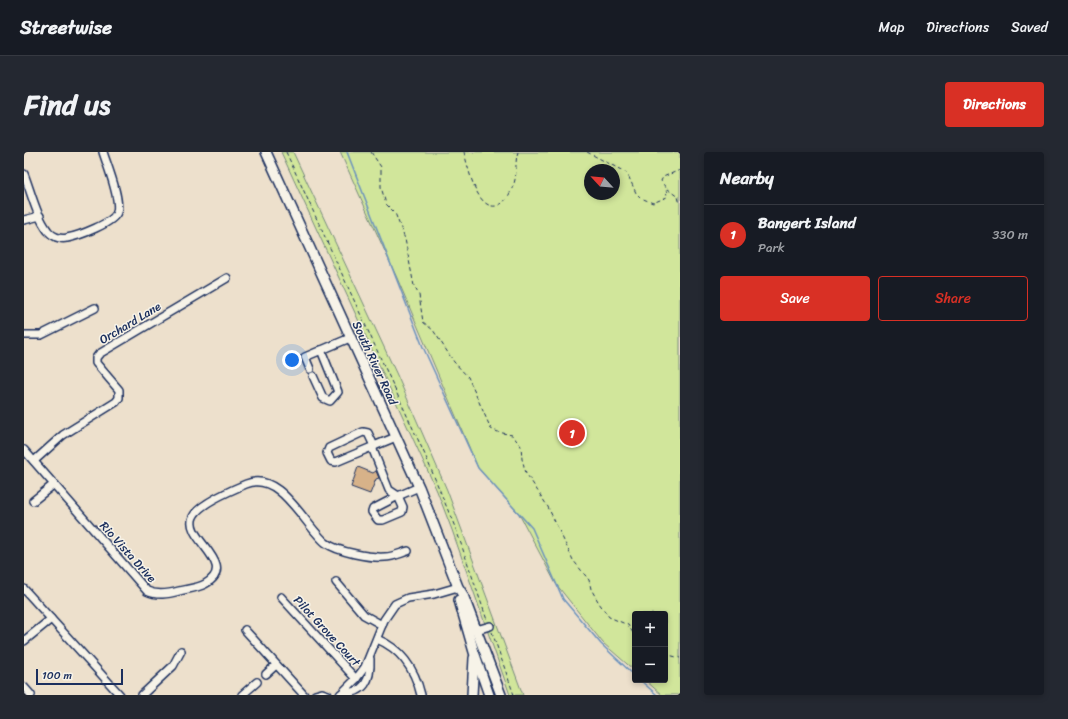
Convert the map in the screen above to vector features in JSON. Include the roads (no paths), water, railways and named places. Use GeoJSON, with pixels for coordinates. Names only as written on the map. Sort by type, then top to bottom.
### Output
{"type":"FeatureCollection","features":[{"type":"Feature","properties":{"kind":"main road","name":"South River Road"},"geometry":{"type":"LineString","coordinates":[[266,152],[419,487],[458,586],[458,596],[501,695]]}},
{"type":"Feature","properties":{"kind":"main road","name":"South River Road"},"geometry":{"type":"LineString","coordinates":[[474,631],[474,651],[489,695]]}},
{"type":"Feature","properties":{"kind":"main road"},"geometry":{"type":"LineString","coordinates":[[474,631],[496,695]]}},
{"type":"Feature","properties":{"kind":"main road"},"geometry":{"type":"LineString","coordinates":[[472,695],[474,651]]}},
{"type":"Feature","properties":{"kind":"street"},"geometry":{"type":"LineString","coordinates":[[24,174],[40,216],[48,231],[59,238],[66,238],[106,223],[113,218],[118,211],[117,199],[103,152]]}},
{"type":"Feature","properties":{"kind":"street"},"geometry":{"type":"LineString","coordinates":[[24,220],[40,216]]}},
{"type":"Feature","properties":{"kind":"street","name":"Orchard Lane"},"geometry":{"type":"LineString","coordinates":[[34,461],[63,435],[116,402],[119,398],[119,390],[96,363],[96,358],[99,354],[227,278]]}},
{"type":"Feature","properties":{"kind":"street"},"geometry":{"type":"LineString","coordinates":[[27,345],[26,336],[41,335],[94,308]]}},
{"type":"Feature","properties":{"kind":"street"},"geometry":{"type":"LineString","coordinates":[[321,350],[338,392],[330,401],[324,398],[305,357],[321,350],[350,338]]}},
{"type":"Feature","properties":{"kind":"street"},"geometry":{"type":"LineString","coordinates":[[396,437],[374,446],[335,462],[331,461],[327,453],[331,447],[363,432],[368,433],[374,446],[373,454],[389,490],[398,496],[419,487]]}},
{"type":"Feature","properties":{"kind":"street","name":"Rio Vista Drive"},"geometry":{"type":"LineString","coordinates":[[24,450],[147,591],[153,594],[177,592],[204,584],[212,579],[216,571],[216,562],[197,538],[192,523],[193,516],[198,509],[256,481],[271,484],[281,492],[326,543],[338,549],[351,553],[384,557],[408,551]]}},
{"type":"Feature","properties":{"kind":"street"},"geometry":{"type":"LineString","coordinates":[[33,501],[53,485]]}},
{"type":"Feature","properties":{"kind":"street"},"geometry":{"type":"LineString","coordinates":[[336,582],[364,615],[382,625]]}},
{"type":"Feature","properties":{"kind":"street"},"geometry":{"type":"LineString","coordinates":[[341,694],[356,679],[370,657],[382,625],[392,607],[399,601],[412,597],[434,594],[458,586]]}},
{"type":"Feature","properties":{"kind":"street"},"geometry":{"type":"LineString","coordinates":[[24,589],[120,695]]}},
{"type":"Feature","properties":{"kind":"street","name":"Pilot Grove Court"},"geometry":{"type":"LineString","coordinates":[[281,597],[356,679]]}},
{"type":"Feature","properties":{"kind":"street"},"geometry":{"type":"LineString","coordinates":[[24,641],[51,619]]}},
{"type":"Feature","properties":{"kind":"street"},"geometry":{"type":"LineString","coordinates":[[474,631],[490,626]]}},
{"type":"Feature","properties":{"kind":"street"},"geometry":{"type":"LineString","coordinates":[[245,630],[276,666],[304,695]]}},
{"type":"Feature","properties":{"kind":"street"},"geometry":{"type":"LineString","coordinates":[[377,639],[390,646],[409,665],[418,683],[421,695]]}},
{"type":"Feature","properties":{"kind":"street"},"geometry":{"type":"LineString","coordinates":[[142,695],[173,666],[181,651]]}},
{"type":"Feature","properties":{"kind":"street"},"geometry":{"type":"LineString","coordinates":[[341,694],[356,692],[366,683],[370,672],[370,657]]}},
{"type":"Feature","properties":{"kind":"street"},"geometry":{"type":"LineString","coordinates":[[266,674],[276,666]]}},
{"type":"Feature","properties":{"kind":"street"},"geometry":{"type":"LineString","coordinates":[[242,695],[257,682]]}},
{"type":"Feature","properties":{"kind":"street"},"geometry":{"type":"LineString","coordinates":[[24,687],[31,695]]}},
{"type":"Feature","properties":{"kind":"street"},"geometry":{"type":"LineString","coordinates":[[315,695],[322,693],[328,695]]}},
{"type":"Feature","properties":{"kind":"waterway"},"geometry":{"type":"LineString","coordinates":[[347,152],[423,347],[478,468],[532,528],[563,599],[601,644],[632,673]]}},
{"type":"Feature","properties":{"kind":"waterway"},"geometry":{"type":"LineString","coordinates":[[643,683],[657,695]]}},
{"type":"Feature","properties":{"kind":"place","name":"Bangert Island"},"geometry":{"type":"Point","coordinates":[572,433]}}]}
